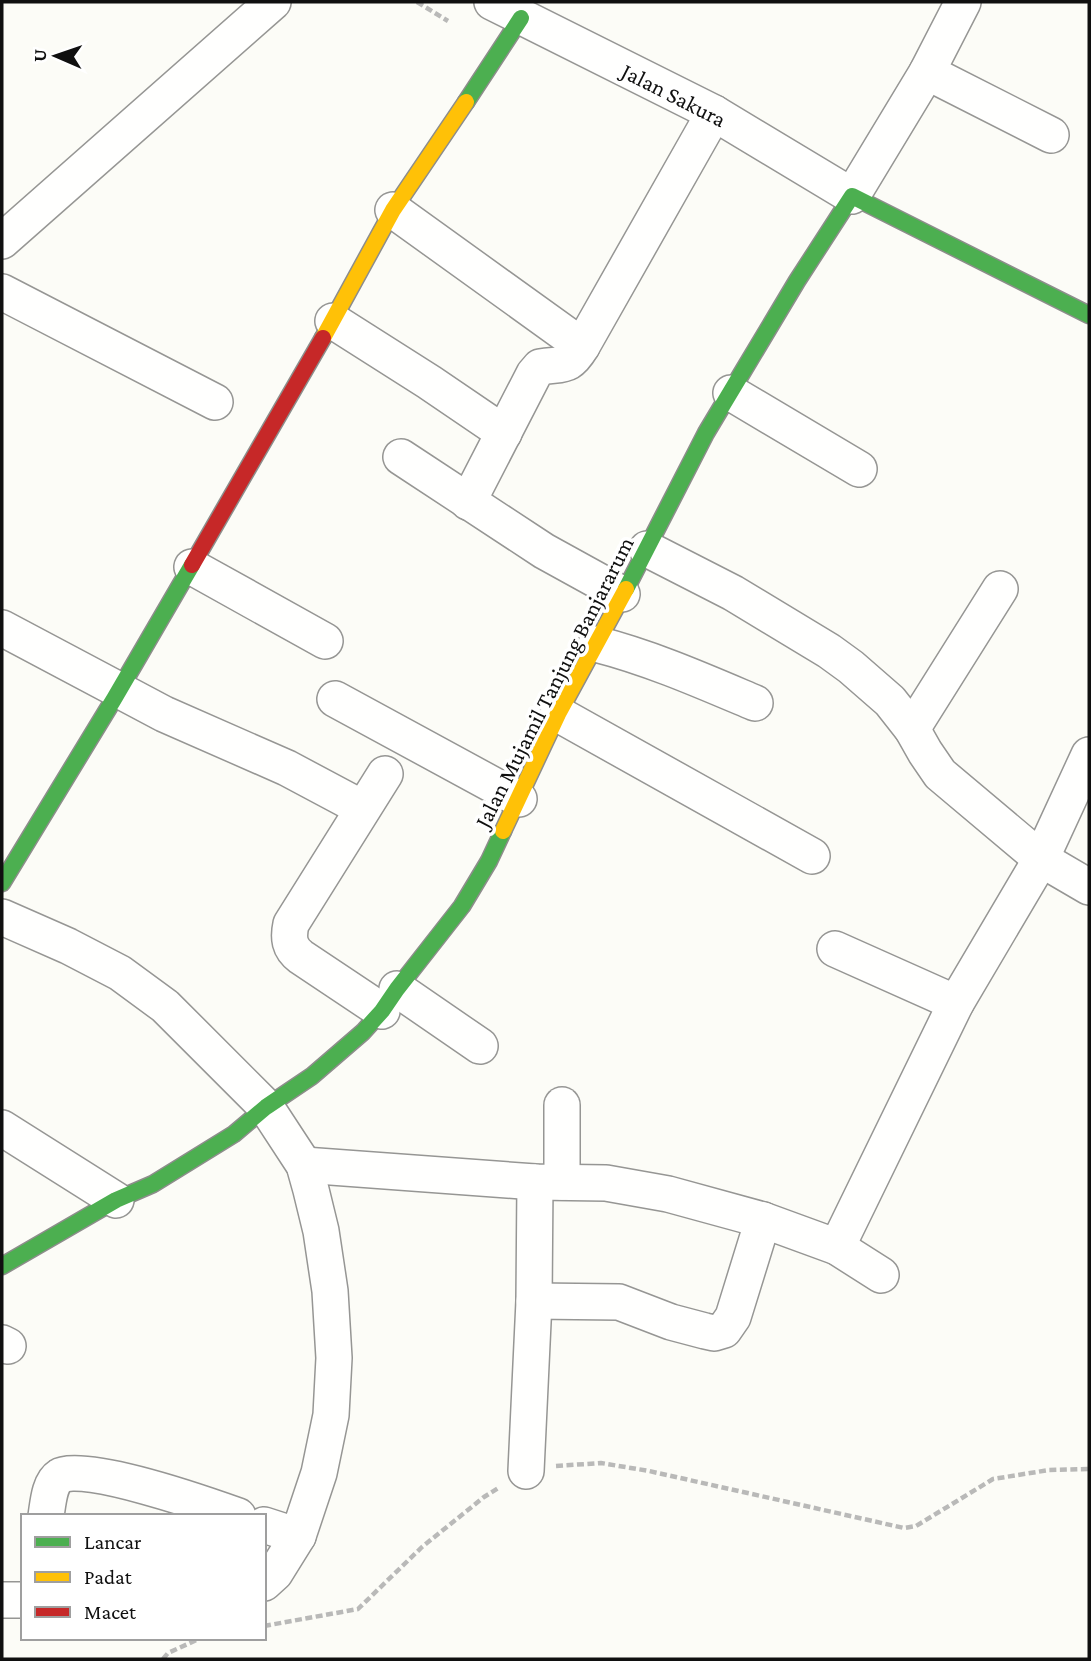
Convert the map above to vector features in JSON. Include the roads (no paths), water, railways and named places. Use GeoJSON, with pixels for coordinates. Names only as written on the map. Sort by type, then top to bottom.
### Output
{"type":"FeatureCollection","features":[{"type":"Feature","properties":{"kind":"street"},"geometry":{"type":"LineString","coordinates":[[2,241],[274,2]]}},
{"type":"Feature","properties":{"kind":"street"},"geometry":{"type":"LineString","coordinates":[[963,2],[927,72],[852,196],[1089,315]]}},
{"type":"Feature","properties":{"kind":"street"},"geometry":{"type":"LineString","coordinates":[[2,883],[192,568],[393,210],[435,149],[507,10]]}},
{"type":"Feature","properties":{"kind":"street","name":"Jalan Sakura"},"geometry":{"type":"LineString","coordinates":[[507,10],[714,114],[852,196]]}},
{"type":"Feature","properties":{"kind":"street"},"geometry":{"type":"LineString","coordinates":[[927,72],[1051,135]]}},
{"type":"Feature","properties":{"kind":"street"},"geometry":{"type":"LineString","coordinates":[[468,502],[537,370],[540,367],[567,363],[577,354],[714,114]]}},
{"type":"Feature","properties":{"kind":"street","name":"Jalan Mujamil Tanjung Banjararum"},"geometry":{"type":"LineString","coordinates":[[2,1266],[116,1200],[153,1184],[234,1133],[266,1107],[312,1076],[363,1032],[390,1000],[462,906],[489,861],[558,714],[706,433],[797,281],[852,196]]}},
{"type":"Feature","properties":{"kind":"street"},"geometry":{"type":"LineString","coordinates":[[393,210],[582,346]]}},
{"type":"Feature","properties":{"kind":"street"},"geometry":{"type":"LineString","coordinates":[[2,292],[215,402]]}},
{"type":"Feature","properties":{"kind":"street"},"geometry":{"type":"LineString","coordinates":[[333,321],[504,433]]}},
{"type":"Feature","properties":{"kind":"street"},"geometry":{"type":"LineString","coordinates":[[731,393],[859,469]]}},
{"type":"Feature","properties":{"kind":"street"},"geometry":{"type":"LineString","coordinates":[[401,457],[544,551],[622,594]]}},
{"type":"Feature","properties":{"kind":"street"},"geometry":{"type":"LineString","coordinates":[[647,549],[733,593],[829,652],[877,688],[912,729],[940,774],[1041,859],[1089,887]]}},
{"type":"Feature","properties":{"kind":"street"},"geometry":{"type":"LineString","coordinates":[[192,568],[325,641]]}},
{"type":"Feature","properties":{"kind":"street"},"geometry":{"type":"LineString","coordinates":[[912,729],[1000,589]]}},
{"type":"Feature","properties":{"kind":"street"},"geometry":{"type":"LineString","coordinates":[[2,628],[164,714],[287,768],[362,808]]}},
{"type":"Feature","properties":{"kind":"street"},"geometry":{"type":"LineString","coordinates":[[596,644],[668,667],[755,703]]}},
{"type":"Feature","properties":{"kind":"street"},"geometry":{"type":"LineString","coordinates":[[335,699],[519,799]]}},
{"type":"Feature","properties":{"kind":"street"},"geometry":{"type":"LineString","coordinates":[[558,714],[812,856]]}},
{"type":"Feature","properties":{"kind":"street"},"geometry":{"type":"LineString","coordinates":[[837,1247],[956,1003],[1041,859],[1089,755]]}},
{"type":"Feature","properties":{"kind":"street"},"geometry":{"type":"LineString","coordinates":[[384,774],[291,924],[288,936],[293,951],[480,1045]]}},
{"type":"Feature","properties":{"kind":"street"},"geometry":{"type":"LineString","coordinates":[[2,917],[120,973],[165,1006],[266,1107],[304,1165],[323,1243],[330,1292],[334,1358],[331,1415],[319,1473],[298,1536],[275,1573],[266,1581]]}},
{"type":"Feature","properties":{"kind":"street"},"geometry":{"type":"LineString","coordinates":[[835,949],[956,1003]]}},
{"type":"Feature","properties":{"kind":"street"},"geometry":{"type":"LineString","coordinates":[[526,1471],[534,1301],[562,1105]]}},
{"type":"Feature","properties":{"kind":"street"},"geometry":{"type":"LineString","coordinates":[[2,1128],[116,1200]]}},
{"type":"Feature","properties":{"kind":"street"},"geometry":{"type":"LineString","coordinates":[[304,1165],[549,1182],[606,1183],[668,1194],[763,1220],[837,1247],[881,1275]]}},
{"type":"Feature","properties":{"kind":"street"},"geometry":{"type":"LineString","coordinates":[[534,1301],[619,1302],[671,1322],[714,1333],[724,1330],[733,1317],[763,1220]]}},
{"type":"Feature","properties":{"kind":"street"},"geometry":{"type":"LineString","coordinates":[[46,1514],[49,1496],[56,1479],[61,1475],[77,1473],[101,1476],[173,1494],[232,1514]]}},
{"type":"Feature","properties":{"kind":"street"},"geometry":{"type":"LineString","coordinates":[[266,1526],[298,1536]]}},
{"type":"Feature","properties":{"kind":"street"},"geometry":{"type":"LineString","coordinates":[[2,1600],[21,1600]]}}]}
